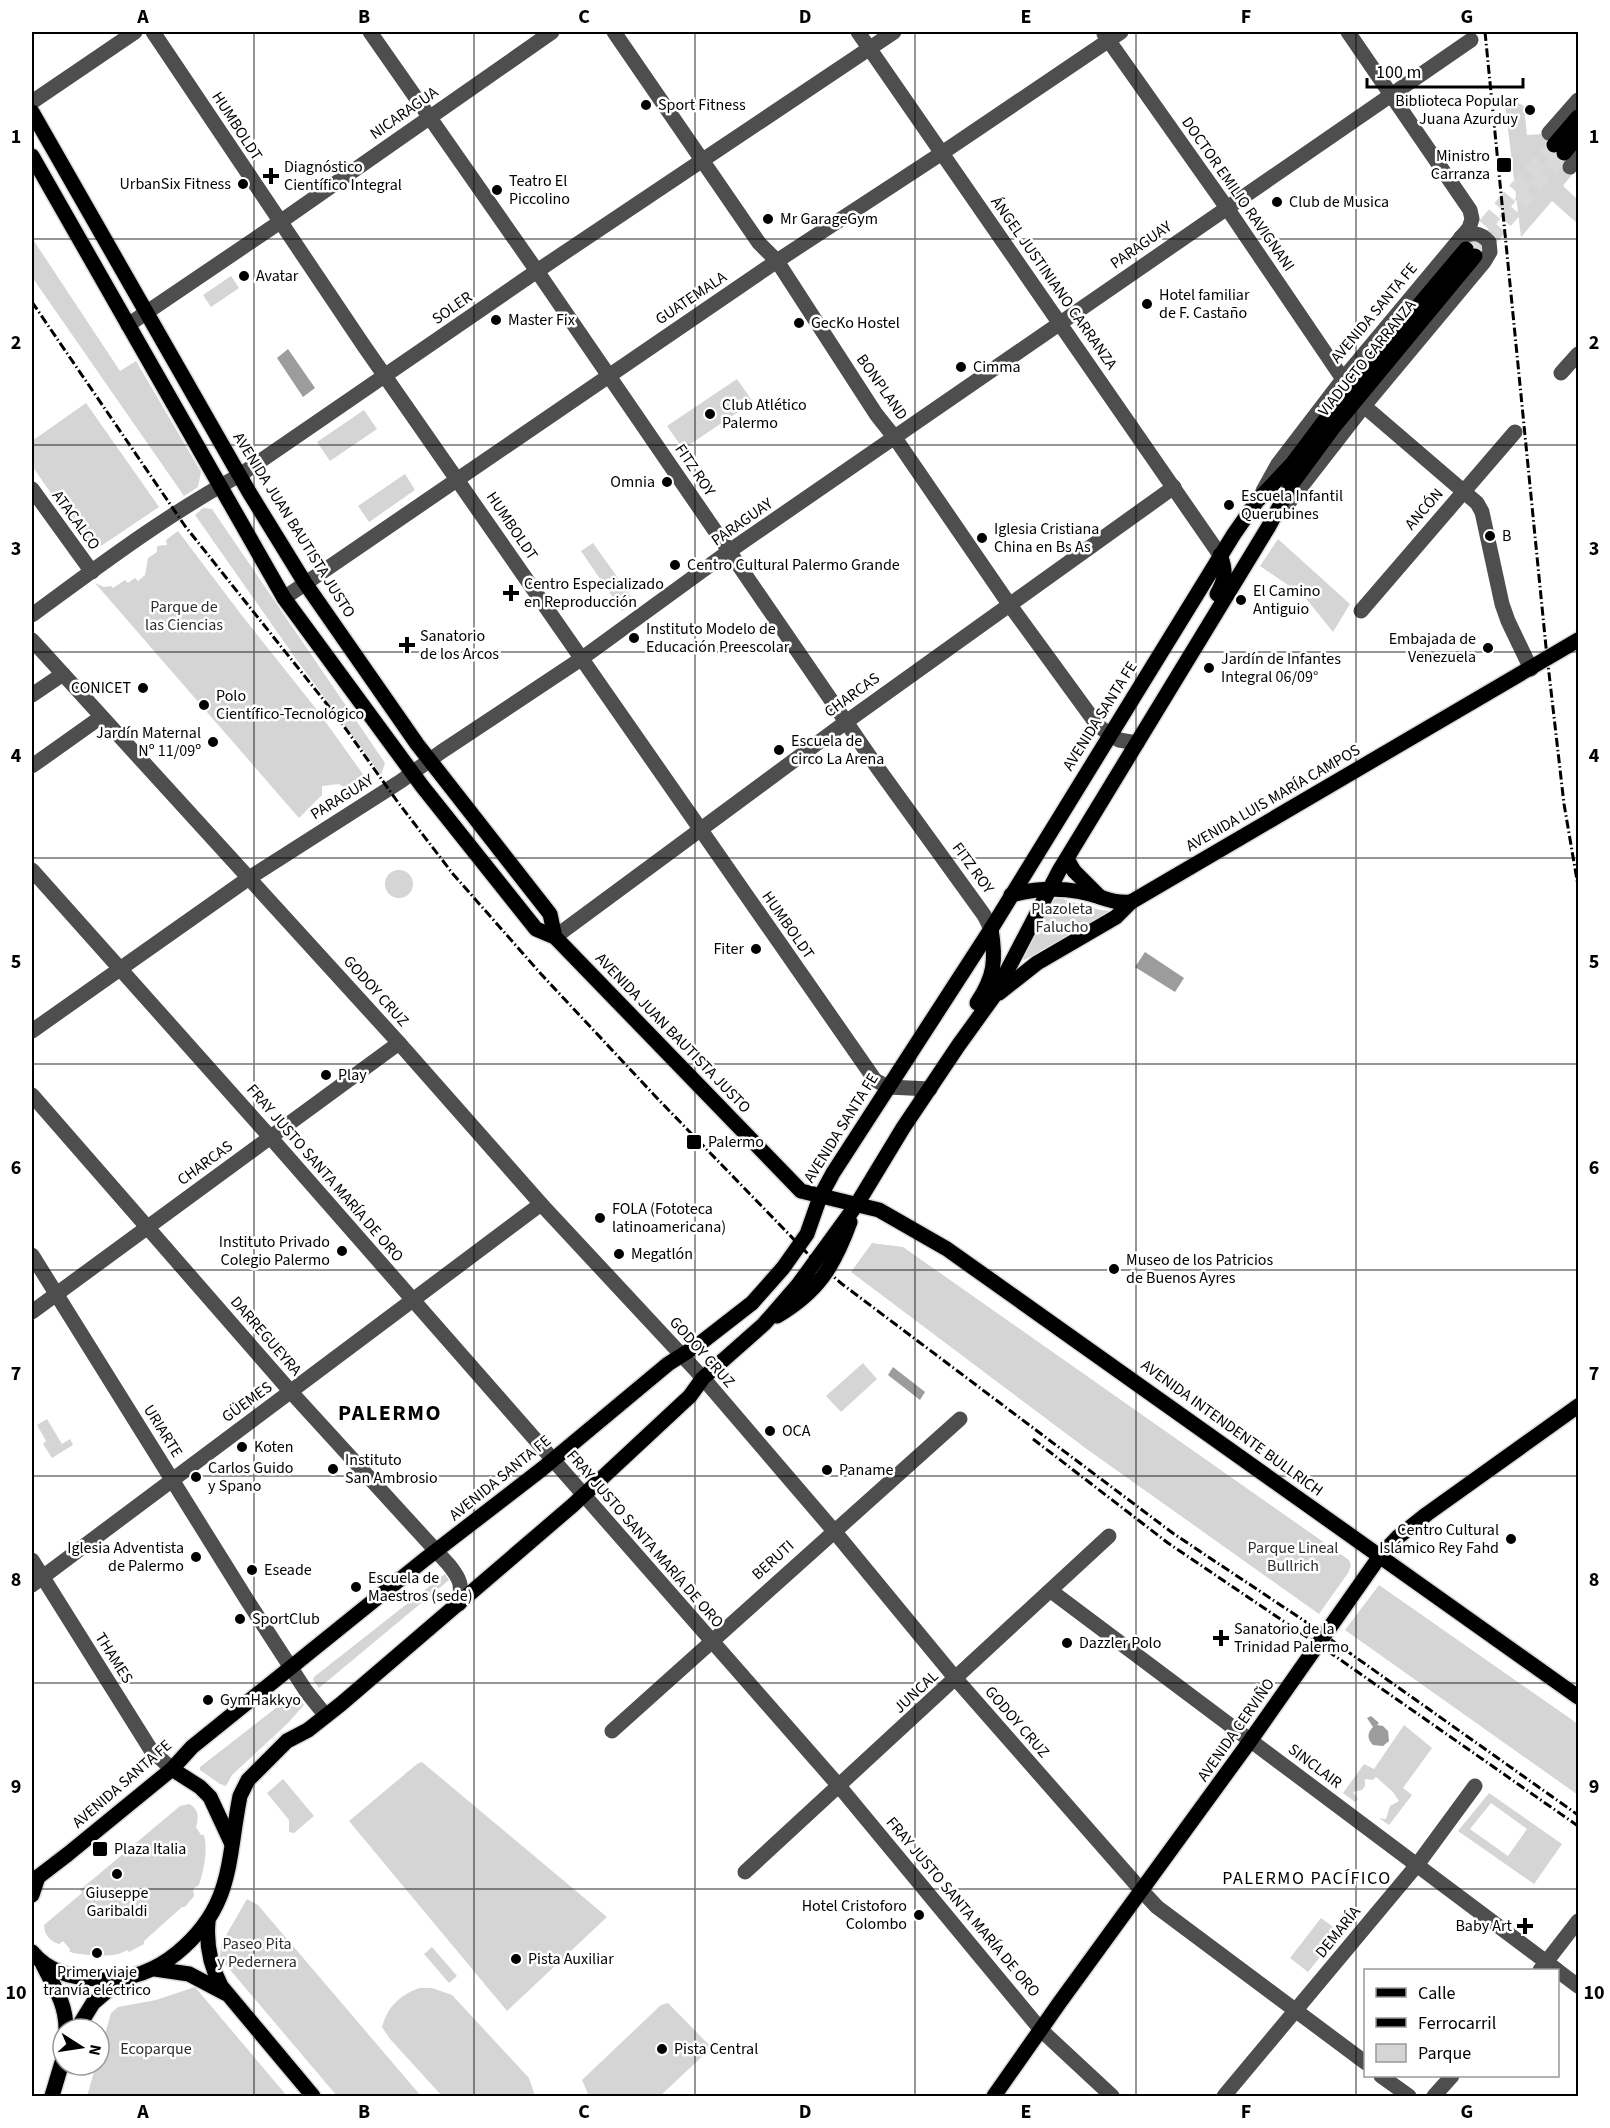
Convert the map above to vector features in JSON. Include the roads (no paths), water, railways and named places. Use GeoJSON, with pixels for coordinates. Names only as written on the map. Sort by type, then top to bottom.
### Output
{"type":"FeatureCollection","features":[{"type":"Feature","properties":{"kind":"main road","name":"AVENIDA JUAN BAUTISTA JUSTO"},"geometry":{"type":"LineString","coordinates":[[32,112],[240,476],[305,583],[429,761],[550,914],[555,937]]}},
{"type":"Feature","properties":{"kind":"main road"},"geometry":{"type":"LineString","coordinates":[[1563,151],[1578,117]]}},
{"type":"Feature","properties":{"kind":"main road"},"geometry":{"type":"LineString","coordinates":[[1563,151],[1578,136]]}},
{"type":"Feature","properties":{"kind":"main road","name":"AVENIDA JUAN BAUTISTA JUSTO"},"geometry":{"type":"LineString","coordinates":[[32,156],[284,598],[412,773],[536,929],[555,937],[801,1191],[857,1204]]}},
{"type":"Feature","properties":{"kind":"main road","name":"VIADUCTO CARRANZA"},"geometry":{"type":"LineString","coordinates":[[1269,526],[1291,485],[1471,251]]}},
{"type":"Feature","properties":{"kind":"main road","name":"VIADUCTO CARRANZA"},"geometry":{"type":"LineString","coordinates":[[1257,501],[1292,464],[1349,388],[1471,251]]}},
{"type":"Feature","properties":{"kind":"main road","name":"AVENIDA SANTA FE"},"geometry":{"type":"LineString","coordinates":[[35,1878],[172,1769],[192,1747],[291,1667],[552,1460],[668,1364],[752,1303],[768,1287],[807,1234],[820,1197],[990,929],[1220,555],[1257,501]]}},
{"type":"Feature","properties":{"kind":"main road"},"geometry":{"type":"LineString","coordinates":[[43,1965],[82,1978],[121,1979],[155,1969],[187,1945],[208,1922],[222,1893],[240,1796],[248,1780],[287,1742],[326,1716],[584,1496],[690,1396],[703,1378],[764,1324],[807,1296],[838,1255],[857,1204],[958,1046],[994,996],[1050,888],[1179,671],[1269,526]]}},
{"type":"Feature","properties":{"kind":"main road"},"geometry":{"type":"LineString","coordinates":[[1179,671],[1187,642],[1222,584],[1225,568],[1220,555]]}},
{"type":"Feature","properties":{"kind":"main road","name":"AVENIDA LUIS MARÍA CAMPOS"},"geometry":{"type":"LineString","coordinates":[[994,996],[1037,963],[1116,917],[1131,902],[1578,640]]}},
{"type":"Feature","properties":{"kind":"main road"},"geometry":{"type":"LineString","coordinates":[[1067,859],[1074,871],[1100,897]]}},
{"type":"Feature","properties":{"kind":"main road"},"geometry":{"type":"LineString","coordinates":[[1011,895],[1050,888],[1100,897],[1110,902],[1131,902]]}},
{"type":"Feature","properties":{"kind":"main road"},"geometry":{"type":"LineString","coordinates":[[958,1046],[961,1028],[987,988],[992,973],[994,948],[990,929]]}},
{"type":"Feature","properties":{"kind":"main road","name":"AVENIDA INTENDENTE BULLRICH"},"geometry":{"type":"LineString","coordinates":[[857,1204],[879,1210],[897,1219],[977,1269],[1578,1697]]}},
{"type":"Feature","properties":{"kind":"main road","name":"AVENIDA CERVIÑO"},"geometry":{"type":"LineString","coordinates":[[994,2097],[1380,1556],[1398,1537],[1427,1514],[1578,1406]]}},
{"type":"Feature","properties":{"kind":"main road"},"geometry":{"type":"LineString","coordinates":[[172,1769],[200,1787],[210,1797],[232,1845]]}},
{"type":"Feature","properties":{"kind":"main road"},"geometry":{"type":"LineString","coordinates":[[32,1895],[35,1878]]}},
{"type":"Feature","properties":{"kind":"main road"},"geometry":{"type":"LineString","coordinates":[[208,1922],[208,1944],[216,1976],[228,1995],[313,2097]]}},
{"type":"Feature","properties":{"kind":"main road"},"geometry":{"type":"LineString","coordinates":[[32,1952],[43,1965],[63,2004],[65,2017]]}},
{"type":"Feature","properties":{"kind":"main road"},"geometry":{"type":"LineString","coordinates":[[155,1969],[189,1974],[228,1995]]}},
{"type":"Feature","properties":{"kind":"main road"},"geometry":{"type":"LineString","coordinates":[[84,2017],[93,2003],[121,1979]]}},
{"type":"Feature","properties":{"kind":"main road"},"geometry":{"type":"LineString","coordinates":[[52,2097],[58,2077]]}},
{"type":"Feature","properties":{"kind":"street"},"geometry":{"type":"LineString","coordinates":[[32,102],[135,32]]}},
{"type":"Feature","properties":{"kind":"street","name":"HUMBOLDT"},"geometry":{"type":"LineString","coordinates":[[153,32],[364,346],[459,480],[699,830],[875,1080],[888,1087]]}},
{"type":"Feature","properties":{"kind":"street","name":"FITZ ROY"},"geometry":{"type":"LineString","coordinates":[[370,32],[537,270],[846,722],[984,915],[990,929]]}},
{"type":"Feature","properties":{"kind":"street","name":"NICARAGUA"},"geometry":{"type":"LineString","coordinates":[[128,325],[552,32]]}},
{"type":"Feature","properties":{"kind":"street","name":"BONPLAND"},"geometry":{"type":"LineString","coordinates":[[614,32],[759,243],[777,261],[876,414],[1098,726],[1119,740],[1137,743]]}},
{"type":"Feature","properties":{"kind":"street","name":"ÁNGEL JUSTINIANO CARRANZA"},"geometry":{"type":"LineString","coordinates":[[858,32],[1220,555]]}},
{"type":"Feature","properties":{"kind":"street","name":"SOLER"},"geometry":{"type":"LineString","coordinates":[[32,615],[220,486],[240,476],[537,270],[894,32]]}},
{"type":"Feature","properties":{"kind":"street"},"geometry":{"type":"LineString","coordinates":[[1269,526],[1311,476],[1364,406],[1471,251],[1470,210],[1393,94],[1348,32]]}},
{"type":"Feature","properties":{"kind":"street","name":"GUATEMALA"},"geometry":{"type":"LineString","coordinates":[[284,598],[777,261],[942,153],[1111,34]]}},
{"type":"Feature","properties":{"kind":"street","name":"DOCTOR EMILIO RAVIGNANI"},"geometry":{"type":"LineString","coordinates":[[1111,34],[1343,379]]}},
{"type":"Feature","properties":{"kind":"street","name":"PARAGUAY"},"geometry":{"type":"LineString","coordinates":[[32,1031],[249,878],[412,773],[581,659],[729,552],[1471,40]]}},
{"type":"Feature","properties":{"kind":"street"},"geometry":{"type":"LineString","coordinates":[[1563,151],[1578,100]]}},
{"type":"Feature","properties":{"kind":"street","name":"AVENIDA SANTA FE"},"geometry":{"type":"LineString","coordinates":[[1257,501],[1278,464],[1343,379],[1471,251]]}},
{"type":"Feature","properties":{"kind":"street"},"geometry":{"type":"LineString","coordinates":[[1562,373],[1578,354]]}},
{"type":"Feature","properties":{"kind":"street"},"geometry":{"type":"LineString","coordinates":[[1364,406],[1477,503],[1482,512],[1502,604],[1531,669]]}},
{"type":"Feature","properties":{"kind":"street","name":"ANCÓN"},"geometry":{"type":"LineString","coordinates":[[1361,611],[1515,432]]}},
{"type":"Feature","properties":{"kind":"street","name":"CHARCAS"},"geometry":{"type":"LineString","coordinates":[[555,937],[846,722],[1174,487]]}},
{"type":"Feature","properties":{"kind":"street","name":"ATACALCO"},"geometry":{"type":"LineString","coordinates":[[32,489],[92,572]]}},
{"type":"Feature","properties":{"kind":"street","name":"GODOY CRUZ"},"geometry":{"type":"LineString","coordinates":[[32,640],[399,1043],[541,1204],[703,1378],[834,1530],[956,1679],[1142,1891],[1157,1907],[1364,2062]]}},
{"type":"Feature","properties":{"kind":"street"},"geometry":{"type":"LineString","coordinates":[[32,695],[63,674]]}},
{"type":"Feature","properties":{"kind":"street"},"geometry":{"type":"LineString","coordinates":[[32,766],[101,717]]}},
{"type":"Feature","properties":{"kind":"street","name":"FRAY JUSTO SANTA MARÍA DE ORO"},"geometry":{"type":"LineString","coordinates":[[32,870],[271,1138],[839,1786],[1041,2030],[1112,2097]]}},
{"type":"Feature","properties":{"kind":"street","name":"CHARCAS"},"geometry":{"type":"LineString","coordinates":[[32,1312],[399,1043]]}},
{"type":"Feature","properties":{"kind":"street"},"geometry":{"type":"LineString","coordinates":[[888,1087],[930,1089]]}},
{"type":"Feature","properties":{"kind":"street","name":"DARREGUEYRA"},"geometry":{"type":"LineString","coordinates":[[32,1095],[291,1392],[459,1578],[461,1587],[459,1604]]}},
{"type":"Feature","properties":{"kind":"street","name":"GÜEMES"},"geometry":{"type":"LineString","coordinates":[[37,1581],[541,1204]]}},
{"type":"Feature","properties":{"kind":"street","name":"URIARTE"},"geometry":{"type":"LineString","coordinates":[[32,1255],[291,1667],[326,1716]]}},
{"type":"Feature","properties":{"kind":"street","name":"BERUTI"},"geometry":{"type":"LineString","coordinates":[[612,1731],[960,1419]]}},
{"type":"Feature","properties":{"kind":"street","name":"JUNCAL"},"geometry":{"type":"LineString","coordinates":[[745,1872],[1109,1536]]}},
{"type":"Feature","properties":{"kind":"street","name":"THAMES"},"geometry":{"type":"LineString","coordinates":[[32,1560],[37,1581],[151,1750],[172,1769]]}},
{"type":"Feature","properties":{"kind":"street","name":"SINCLAIR"},"geometry":{"type":"LineString","coordinates":[[1051,1591],[1417,1865],[1550,1969]]}},
{"type":"Feature","properties":{"kind":"street","name":"DEMARÍA"},"geometry":{"type":"LineString","coordinates":[[1224,2097],[1417,1865],[1475,1786]]}},
{"type":"Feature","properties":{"kind":"street"},"geometry":{"type":"LineString","coordinates":[[1550,1969],[1578,1921]]}},
{"type":"Feature","properties":{"kind":"street","name":"SINCLAIR"},"geometry":{"type":"LineString","coordinates":[[1559,1974],[1578,1986]]}},
{"type":"Feature","properties":{"kind":"street"},"geometry":{"type":"LineString","coordinates":[[1382,2077],[1409,2097]]}},
{"type":"Feature","properties":{"kind":"street"},"geometry":{"type":"LineString","coordinates":[[1434,2097],[1451,2077]]}},
{"type":"Feature","properties":{"kind":"tunnel"},"geometry":{"type":"LineString","coordinates":[[1470,243],[1554,145]]}},
{"type":"Feature","properties":{"kind":"tunnel"},"geometry":{"type":"LineString","coordinates":[[1475,256],[1564,153]]}},
{"type":"Feature","properties":{"kind":"railway"},"geometry":{"type":"LineString","coordinates":[[1485,32],[1546,647],[1564,804],[1578,886]]}},
{"type":"Feature","properties":{"kind":"railway"},"geometry":{"type":"LineString","coordinates":[[32,302],[185,526],[338,718],[453,874],[541,974],[809,1255],[842,1284],[1174,1534],[1306,1622],[1578,1815]]}},
{"type":"Feature","properties":{"kind":"railway"},"geometry":{"type":"LineString","coordinates":[[1033,1439],[1168,1543],[1332,1654],[1578,1826]]}},
{"type":"Feature","properties":{"kind":"place","name":"Sport Fitness"},"geometry":{"type":"Point","coordinates":[646,105]}},
{"type":"Feature","properties":{"kind":"place","name":"Biblioteca Popular Juana Azurduy"},"geometry":{"type":"Point","coordinates":[1530,110]}},
{"type":"Feature","properties":{"kind":"place","name":"Ministro Carranza"},"geometry":{"type":"Point","coordinates":[1504,165]}},
{"type":"Feature","properties":{"kind":"place","name":"Diagnóstico Científico Integral"},"geometry":{"type":"Point","coordinates":[271,176]}},
{"type":"Feature","properties":{"kind":"place","name":"UrbanSix Fitness"},"geometry":{"type":"Point","coordinates":[243,184]}},
{"type":"Feature","properties":{"kind":"place","name":"Teatro El Piccolino"},"geometry":{"type":"Point","coordinates":[497,190]}},
{"type":"Feature","properties":{"kind":"place","name":"Club de Musica"},"geometry":{"type":"Point","coordinates":[1277,202]}},
{"type":"Feature","properties":{"kind":"place","name":"Mr GarageGym"},"geometry":{"type":"Point","coordinates":[768,219]}},
{"type":"Feature","properties":{"kind":"place","name":"Avatar"},"geometry":{"type":"Point","coordinates":[244,276]}},
{"type":"Feature","properties":{"kind":"place","name":"Hotel familiar de F. Castaño"},"geometry":{"type":"Point","coordinates":[1147,304]}},
{"type":"Feature","properties":{"kind":"place","name":"Master Fix"},"geometry":{"type":"Point","coordinates":[496,320]}},
{"type":"Feature","properties":{"kind":"place","name":"GecKo Hostel"},"geometry":{"type":"Point","coordinates":[799,323]}},
{"type":"Feature","properties":{"kind":"place","name":"Cimma"},"geometry":{"type":"Point","coordinates":[961,367]}},
{"type":"Feature","properties":{"kind":"place","name":"Club Atlético Palermo"},"geometry":{"type":"Point","coordinates":[710,414]}},
{"type":"Feature","properties":{"kind":"place","name":"Omnia"},"geometry":{"type":"Point","coordinates":[667,482]}},
{"type":"Feature","properties":{"kind":"place","name":"Escuela Infantil Querubines"},"geometry":{"type":"Point","coordinates":[1229,505]}},
{"type":"Feature","properties":{"kind":"place","name":"B"},"geometry":{"type":"Point","coordinates":[1490,536]}},
{"type":"Feature","properties":{"kind":"place","name":"Iglesia Cristiana China en Bs As"},"geometry":{"type":"Point","coordinates":[982,538]}},
{"type":"Feature","properties":{"kind":"place","name":"Centro Cultural Palermo Grande"},"geometry":{"type":"Point","coordinates":[675,565]}},
{"type":"Feature","properties":{"kind":"place","name":"Centro Especializado en Reproducción"},"geometry":{"type":"Point","coordinates":[511,593]}},
{"type":"Feature","properties":{"kind":"place","name":"El Camino Antiguio"},"geometry":{"type":"Point","coordinates":[1241,600]}},
{"type":"Feature","properties":{"kind":"place","name":"Instituto Modelo de Educación Preescolar"},"geometry":{"type":"Point","coordinates":[634,638]}},
{"type":"Feature","properties":{"kind":"place","name":"Sanatorio de los Arcos"},"geometry":{"type":"Point","coordinates":[407,645]}},
{"type":"Feature","properties":{"kind":"place","name":"Embajada de Venezuela"},"geometry":{"type":"Point","coordinates":[1488,648]}},
{"type":"Feature","properties":{"kind":"place","name":"Jardín de Infantes Integral 06/09°"},"geometry":{"type":"Point","coordinates":[1209,668]}},
{"type":"Feature","properties":{"kind":"place","name":"CONICET"},"geometry":{"type":"Point","coordinates":[143,688]}},
{"type":"Feature","properties":{"kind":"place","name":"Polo Científico-Tecnológico"},"geometry":{"type":"Point","coordinates":[204,705]}},
{"type":"Feature","properties":{"kind":"place","name":"Jardín Maternal Nº 11/09º"},"geometry":{"type":"Point","coordinates":[213,742]}},
{"type":"Feature","properties":{"kind":"place","name":"Escuela de circo La Arena"},"geometry":{"type":"Point","coordinates":[779,750]}},
{"type":"Feature","properties":{"kind":"place","name":"Fiter"},"geometry":{"type":"Point","coordinates":[756,949]}},
{"type":"Feature","properties":{"kind":"place","name":"Play"},"geometry":{"type":"Point","coordinates":[326,1075]}},
{"type":"Feature","properties":{"kind":"place","name":"Palermo"},"geometry":{"type":"Point","coordinates":[694,1142]}},
{"type":"Feature","properties":{"kind":"place","name":"FOLA (Fototeca latinoamericana)"},"geometry":{"type":"Point","coordinates":[600,1218]}},
{"type":"Feature","properties":{"kind":"place","name":"Instituto Privado Colegio Palermo"},"geometry":{"type":"Point","coordinates":[342,1251]}},
{"type":"Feature","properties":{"kind":"place","name":"Megatlón"},"geometry":{"type":"Point","coordinates":[619,1254]}},
{"type":"Feature","properties":{"kind":"place","name":"Museo de los Patricios de Buenos Ayres"},"geometry":{"type":"Point","coordinates":[1114,1269]}},
{"type":"Feature","properties":{"kind":"place","name":"OCA"},"geometry":{"type":"Point","coordinates":[770,1431]}},
{"type":"Feature","properties":{"kind":"place","name":"Koten"},"geometry":{"type":"Point","coordinates":[242,1447]}},
{"type":"Feature","properties":{"kind":"place","name":"Instituto San Ambrosio"},"geometry":{"type":"Point","coordinates":[333,1469]}},
{"type":"Feature","properties":{"kind":"place","name":"Paname"},"geometry":{"type":"Point","coordinates":[827,1470]}},
{"type":"Feature","properties":{"kind":"place","name":"Carlos Guido y Spano"},"geometry":{"type":"Point","coordinates":[196,1477]}},
{"type":"Feature","properties":{"kind":"place","name":"Centro Cultural Islámico Rey Fahd"},"geometry":{"type":"Point","coordinates":[1511,1539]}},
{"type":"Feature","properties":{"kind":"place","name":"Iglesia Adventista de Palermo"},"geometry":{"type":"Point","coordinates":[196,1557]}},
{"type":"Feature","properties":{"kind":"place","name":"Eseade"},"geometry":{"type":"Point","coordinates":[252,1570]}},
{"type":"Feature","properties":{"kind":"place","name":"Escuela de Maestros (sede)"},"geometry":{"type":"Point","coordinates":[356,1587]}},
{"type":"Feature","properties":{"kind":"place","name":"SportClub"},"geometry":{"type":"Point","coordinates":[240,1619]}},
{"type":"Feature","properties":{"kind":"place","name":"Sanatorio de la Trinidad Palermo"},"geometry":{"type":"Point","coordinates":[1221,1638]}},
{"type":"Feature","properties":{"kind":"place","name":"Dazzler Polo"},"geometry":{"type":"Point","coordinates":[1067,1643]}},
{"type":"Feature","properties":{"kind":"place","name":"GymHakkyo"},"geometry":{"type":"Point","coordinates":[208,1700]}},
{"type":"Feature","properties":{"kind":"place","name":"Plaza Italia"},"geometry":{"type":"Point","coordinates":[100,1849]}},
{"type":"Feature","properties":{"kind":"place","name":"Giuseppe Garibaldi"},"geometry":{"type":"Point","coordinates":[117,1874]}},
{"type":"Feature","properties":{"kind":"place","name":"Hotel Cristoforo Colombo"},"geometry":{"type":"Point","coordinates":[919,1915]}},
{"type":"Feature","properties":{"kind":"place","name":"Baby Art"},"geometry":{"type":"Point","coordinates":[1525,1926]}},
{"type":"Feature","properties":{"kind":"place","name":"Primer viaje tranvía eléctrico"},"geometry":{"type":"Point","coordinates":[97,1953]}},
{"type":"Feature","properties":{"kind":"place","name":"Pista Auxiliar"},"geometry":{"type":"Point","coordinates":[516,1959]}},
{"type":"Feature","properties":{"kind":"place","name":"Pista Central"},"geometry":{"type":"Point","coordinates":[662,2049]}},
{"type":"Feature","properties":{"kind":"district","name":"PALERMO"},"geometry":{"type":"Point","coordinates":[390,1413]}},
{"type":"Feature","properties":{"kind":"district","name":"PALERMO PACÍFICO"},"geometry":{"type":"Point","coordinates":[1307,1878]}},
{"type":"Feature","properties":{"kind":"park label","name":"Parque de las Ciencias"},"geometry":{"type":"Point","coordinates":[184,616]}},
{"type":"Feature","properties":{"kind":"park label","name":"Plazoleta Falucho"},"geometry":{"type":"Point","coordinates":[1062,918]}},
{"type":"Feature","properties":{"kind":"park label","name":"Parque Lineal Bullrich"},"geometry":{"type":"Point","coordinates":[1293,1557]}},
{"type":"Feature","properties":{"kind":"park label","name":"Paseo Pita y Pedernera"},"geometry":{"type":"Point","coordinates":[257,1953]}},
{"type":"Feature","properties":{"kind":"park label","name":"Ecoparque"},"geometry":{"type":"Point","coordinates":[156,2049]}}]}
